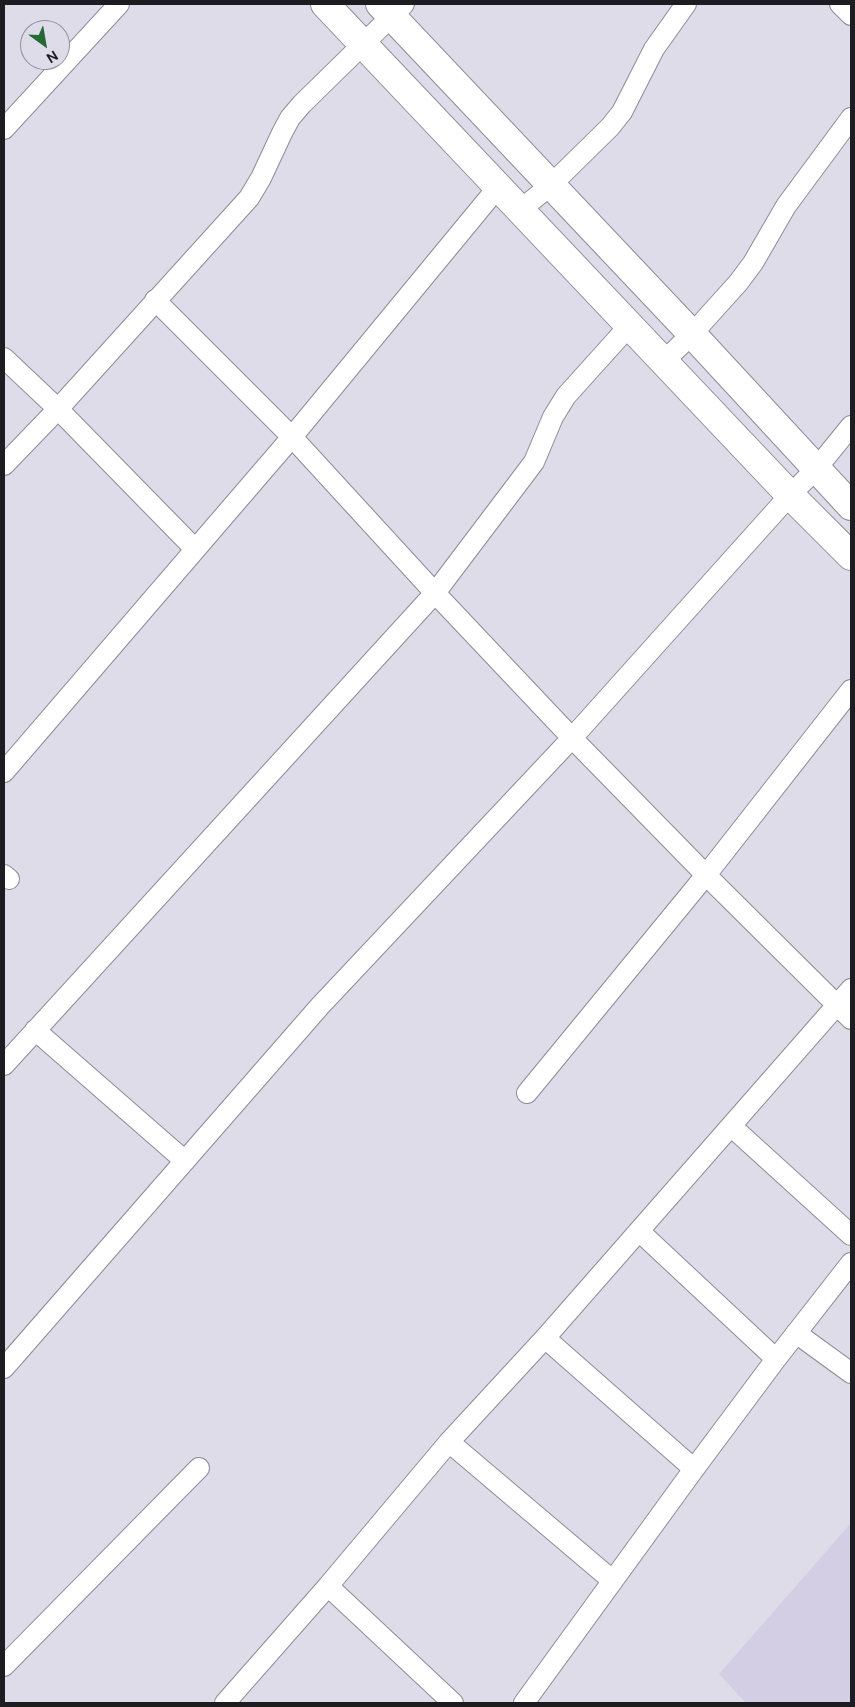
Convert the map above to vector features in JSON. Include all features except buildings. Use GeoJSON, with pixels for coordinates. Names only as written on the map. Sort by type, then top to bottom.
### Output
{"type":"FeatureCollection","features":[{"type":"Feature","properties":{"kind":"street"},"geometry":{"type":"LineString","coordinates":[[4,129],[119,4]]}},
{"type":"Feature","properties":{"kind":"street"},"geometry":{"type":"LineString","coordinates":[[325,4],[663,362],[851,556]]}},
{"type":"Feature","properties":{"kind":"street"},"geometry":{"type":"LineString","coordinates":[[520,210],[551,185],[610,127],[622,112],[654,49],[686,4]]}},
{"type":"Feature","properties":{"kind":"street"},"geometry":{"type":"LineString","coordinates":[[840,4],[851,15]]}},
{"type":"Feature","properties":{"kind":"street"},"geometry":{"type":"LineString","coordinates":[[4,465],[58,409],[249,198],[262,178],[290,118],[363,44],[392,8],[551,185],[851,506]]}},
{"type":"Feature","properties":{"kind":"street"},"geometry":{"type":"LineString","coordinates":[[663,362],[692,334],[738,283],[753,263],[786,206],[851,118]]}},
{"type":"Feature","properties":{"kind":"street"},"geometry":{"type":"LineString","coordinates":[[4,772],[292,437],[498,187]]}},
{"type":"Feature","properties":{"kind":"street"},"geometry":{"type":"LineString","coordinates":[[155,300],[292,437],[435,593],[572,738],[851,1019]]}},
{"type":"Feature","properties":{"kind":"street"},"geometry":{"type":"LineString","coordinates":[[4,1065],[435,593],[534,462],[553,416],[566,396],[629,326]]}},
{"type":"Feature","properties":{"kind":"street"},"geometry":{"type":"LineString","coordinates":[[4,358],[58,409],[195,549]]}},
{"type":"Feature","properties":{"kind":"street"},"geometry":{"type":"LineString","coordinates":[[4,1368],[320,1006],[572,738],[790,495],[816,469],[851,426]]}},
{"type":"Feature","properties":{"kind":"street"},"geometry":{"type":"LineString","coordinates":[[527,1093],[706,875],[851,690]]}},
{"type":"Feature","properties":{"kind":"street"},"geometry":{"type":"LineString","coordinates":[[224,1703],[328,1586],[449,1442],[545,1338],[851,988]]}},
{"type":"Feature","properties":{"kind":"street"},"geometry":{"type":"LineString","coordinates":[[36,1030],[185,1161]]}},
{"type":"Feature","properties":{"kind":"street"},"geometry":{"type":"LineString","coordinates":[[731,1126],[851,1235]]}},
{"type":"Feature","properties":{"kind":"street"},"geometry":{"type":"LineString","coordinates":[[639,1231],[776,1359]]}},
{"type":"Feature","properties":{"kind":"street"},"geometry":{"type":"LineString","coordinates":[[524,1703],[694,1469],[851,1263]]}},
{"type":"Feature","properties":{"kind":"street"},"geometry":{"type":"LineString","coordinates":[[796,1333],[851,1373]]}},
{"type":"Feature","properties":{"kind":"street"},"geometry":{"type":"LineString","coordinates":[[545,1338],[694,1469]]}},
{"type":"Feature","properties":{"kind":"street"},"geometry":{"type":"LineString","coordinates":[[449,1442],[612,1581]]}},
{"type":"Feature","properties":{"kind":"street"},"geometry":{"type":"LineString","coordinates":[[4,1666],[199,1468]]}},
{"type":"Feature","properties":{"kind":"street"},"geometry":{"type":"LineString","coordinates":[[328,1586],[453,1703]]}},
{"type":"Feature","properties":{"kind":"shaded area"},"geometry":{"type":"Polygon","coordinates":[[[851,1523],[851,1703],[746,1703],[719,1674],[851,1523]]]}}]}
